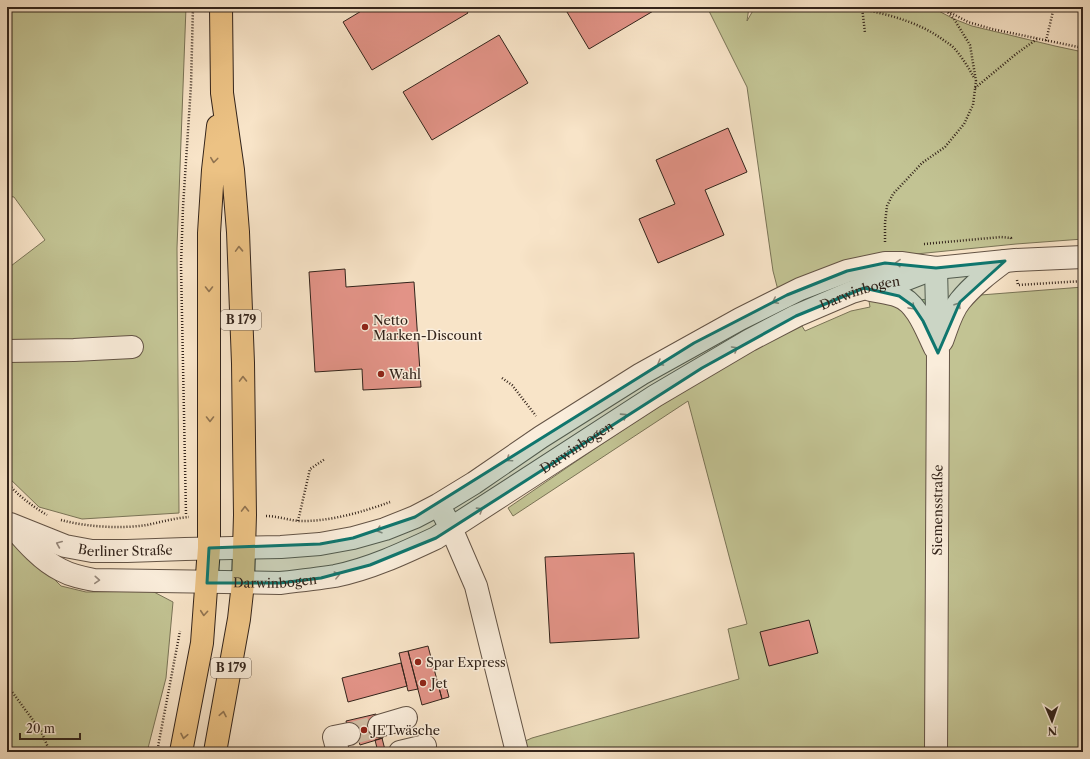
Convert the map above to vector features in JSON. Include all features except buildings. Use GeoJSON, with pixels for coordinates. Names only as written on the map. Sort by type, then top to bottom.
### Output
{"type":"FeatureCollection","features":[{"type":"Feature","properties":{"kind":"main road","name":"B 179"},"geometry":{"type":"LineString","coordinates":[[180,752],[202,643],[209,548],[209,233],[213,170],[222,93],[221,7]]}},
{"type":"Feature","properties":{"kind":"main road","name":"B 179"},"geometry":{"type":"LineString","coordinates":[[215,752],[238,627],[243,583],[244,548],[243,363],[238,232],[233,170],[222,93]]}},
{"type":"Feature","properties":{"kind":"street","name":"Darwinbogen"},"geometry":{"type":"LineString","coordinates":[[244,548],[320,544],[353,538],[409,519],[438,505],[541,437],[641,374],[701,340],[787,295],[847,271],[885,263],[901,263],[936,268],[1005,261],[1083,257]]}},
{"type":"Feature","properties":{"kind":"street"},"geometry":{"type":"LineString","coordinates":[[938,353],[950,320],[960,302],[982,279],[1005,261]]}},
{"type":"Feature","properties":{"kind":"street","name":"Darwinbogen"},"geometry":{"type":"LineString","coordinates":[[207,583],[280,583],[305,581],[336,575],[404,553],[436,538],[655,396],[796,316],[864,288],[904,280],[936,268]]}},
{"type":"Feature","properties":{"kind":"street","name":"Siemensstraße"},"geometry":{"type":"LineString","coordinates":[[936,268],[938,353],[936,752]]}},
{"type":"Feature","properties":{"kind":"street"},"geometry":{"type":"LineString","coordinates":[[864,288],[899,296],[912,306],[923,322],[938,353]]}},
{"type":"Feature","properties":{"kind":"street"},"geometry":{"type":"LineString","coordinates":[[7,351],[132,347]]}},
{"type":"Feature","properties":{"kind":"street"},"geometry":{"type":"LineString","coordinates":[[438,505],[451,528],[476,586],[517,752]]}},
{"type":"Feature","properties":{"kind":"street","name":"Berliner Straße"},"geometry":{"type":"LineString","coordinates":[[9,522],[66,546],[92,551],[244,548]]}},
{"type":"Feature","properties":{"kind":"street","name":"Berliner Straße"},"geometry":{"type":"LineString","coordinates":[[9,522],[30,547],[60,570],[76,577],[94,580],[207,583]]}},
{"type":"Feature","properties":{"kind":"street"},"geometry":{"type":"LineString","coordinates":[[379,726],[406,718]]}},
{"type":"Feature","properties":{"kind":"street"},"geometry":{"type":"LineString","coordinates":[[338,752],[334,737],[349,734]]}},
{"type":"Feature","properties":{"kind":"street"},"geometry":{"type":"LineString","coordinates":[[400,752],[425,746]]}},
{"type":"Feature","properties":{"kind":"path"},"geometry":{"type":"LineString","coordinates":[[186,549],[181,265],[183,207],[191,85],[193,7]]}},
{"type":"Feature","properties":{"kind":"path"},"geometry":{"type":"LineString","coordinates":[[940,7],[968,22],[992,29],[1083,48]]}},
{"type":"Feature","properties":{"kind":"path"},"geometry":{"type":"LineString","coordinates":[[1046,41],[1054,7]]}},
{"type":"Feature","properties":{"kind":"path"},"geometry":{"type":"LineString","coordinates":[[865,34],[862,8],[913,22],[934,33],[953,47],[976,81]]}},
{"type":"Feature","properties":{"kind":"path"},"geometry":{"type":"LineString","coordinates":[[886,247],[885,223],[887,206],[893,194],[922,163],[945,147],[964,124],[973,105],[976,81],[970,45],[954,19],[946,10]]}},
{"type":"Feature","properties":{"kind":"path"},"geometry":{"type":"LineString","coordinates":[[975,89],[1016,54],[1037,39]]}},
{"type":"Feature","properties":{"kind":"path"},"geometry":{"type":"LineString","coordinates":[[1018,285],[1083,281]]}},
{"type":"Feature","properties":{"kind":"path"},"geometry":{"type":"LineString","coordinates":[[502,378],[512,384],[539,420]]}},
{"type":"Feature","properties":{"kind":"path"},"geometry":{"type":"LineString","coordinates":[[298,521],[310,470],[325,459]]}},
{"type":"Feature","properties":{"kind":"path"},"geometry":{"type":"LineString","coordinates":[[7,483],[17,494],[48,515]]}},
{"type":"Feature","properties":{"kind":"path"},"geometry":{"type":"LineString","coordinates":[[60,520],[73,524],[107,527],[145,525],[186,517]]}},
{"type":"Feature","properties":{"kind":"path"},"geometry":{"type":"LineString","coordinates":[[157,752],[181,628]]}},
{"type":"Feature","properties":{"kind":"path"},"geometry":{"type":"LineString","coordinates":[[7,685],[42,731],[50,752]]}},
{"type":"Feature","properties":{"kind":"highlighted area"},"geometry":{"type":"Polygon","coordinates":[[[1005,261],[960,302],[938,353],[923,321],[913,306],[899,296],[864,288],[852,292],[796,316],[702,368],[436,538],[370,565],[321,578],[280,583],[207,583],[209,548],[320,544],[353,538],[415,517],[694,343],[787,295],[847,271],[885,263],[936,268],[1005,261]]]}},
{"type":"Feature","properties":{"kind":"green space"},"geometry":{"type":"Polygon","coordinates":[[[7,7],[186,7],[177,248],[179,513],[82,519],[39,507],[7,476],[7,269],[45,240],[14,197],[7,196],[7,7]]]}},
{"type":"Feature","properties":{"kind":"green space"},"geometry":{"type":"Polygon","coordinates":[[[707,7],[749,7],[747,21],[755,7],[931,7],[954,19],[972,26],[1083,52],[1083,239],[886,257],[779,294],[773,271],[747,87],[707,7]]]}},
{"type":"Feature","properties":{"kind":"green space"},"geometry":{"type":"Polygon","coordinates":[[[1083,287],[1083,752],[527,752],[525,741],[532,738],[739,679],[728,629],[747,624],[688,401],[513,516],[508,508],[598,446],[690,387],[753,350],[802,326],[805,331],[851,311],[870,307],[869,301],[891,302],[1083,287]]]}},
{"type":"Feature","properties":{"kind":"green space"},"geometry":{"type":"Polygon","coordinates":[[[7,532],[61,586],[86,592],[152,591],[173,602],[166,678],[147,752],[7,752],[7,532]]]}},
{"type":"Feature","properties":{"kind":"tunnel"},"geometry":{"type":"LineString","coordinates":[[349,734],[379,726]]}},
{"type":"Feature","properties":{"kind":"place","name":"Netto Marken-Discount"},"geometry":{"type":"Point","coordinates":[365,327]}},
{"type":"Feature","properties":{"kind":"place","name":"Wahl"},"geometry":{"type":"Point","coordinates":[381,374]}},
{"type":"Feature","properties":{"kind":"place","name":"Spar Express"},"geometry":{"type":"Point","coordinates":[418,662]}},
{"type":"Feature","properties":{"kind":"place","name":"Jet"},"geometry":{"type":"Point","coordinates":[423,683]}},
{"type":"Feature","properties":{"kind":"place","name":"JETwäsche"},"geometry":{"type":"Point","coordinates":[364,730]}}]}
